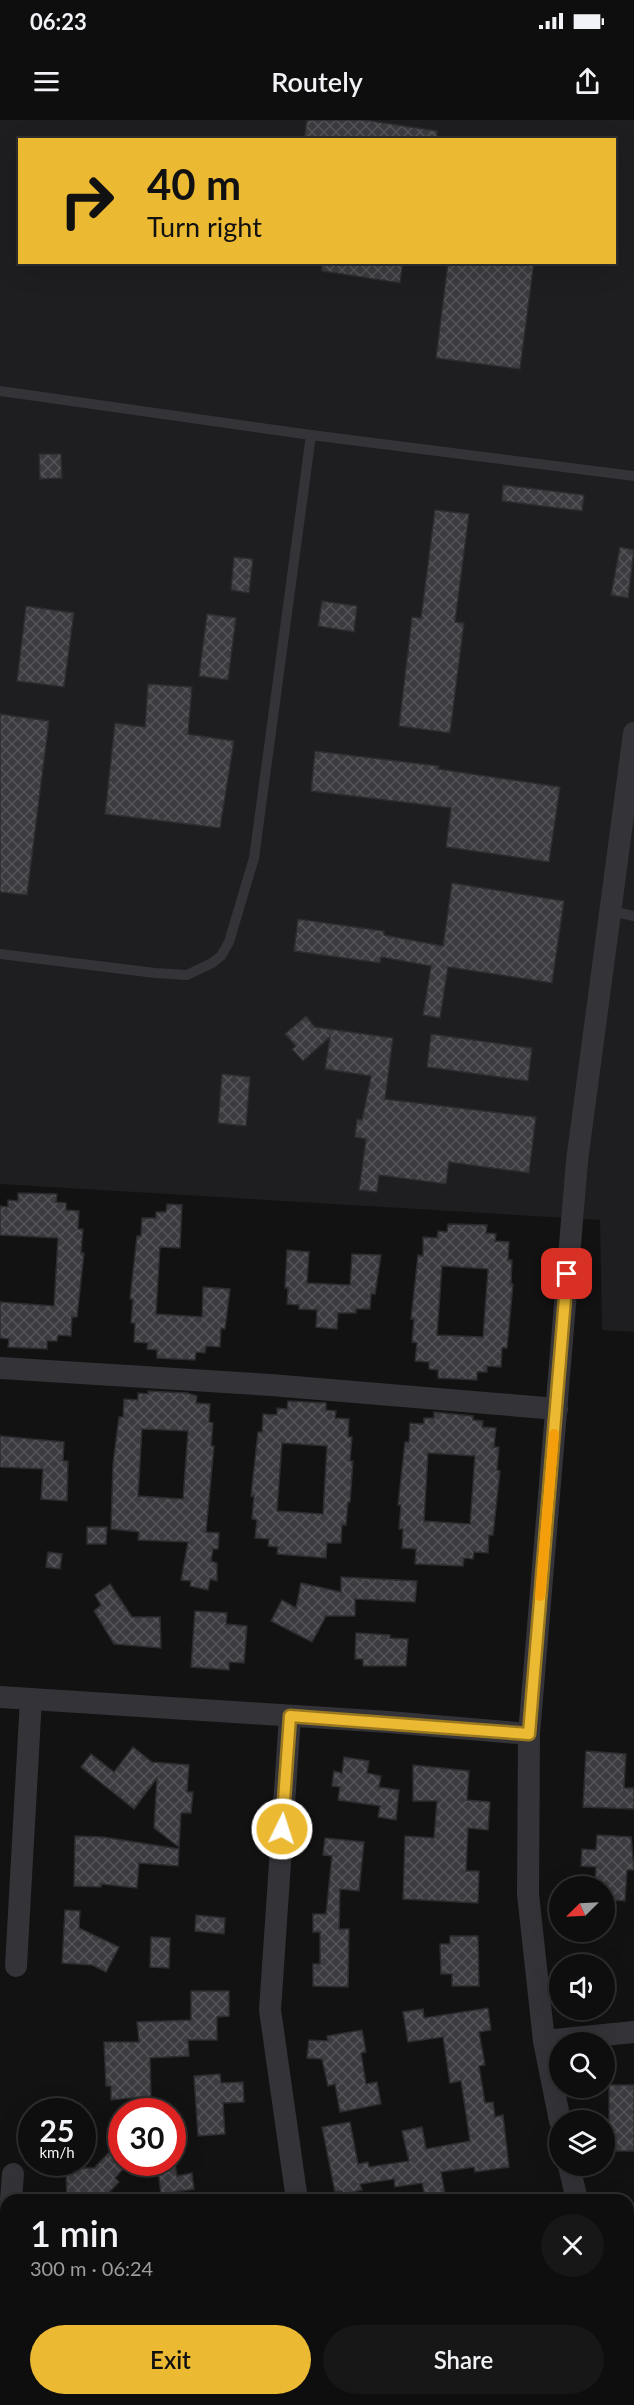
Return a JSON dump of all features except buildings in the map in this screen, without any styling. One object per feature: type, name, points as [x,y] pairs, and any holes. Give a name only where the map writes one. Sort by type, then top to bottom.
[{"type":"street","points":[[558,2110],[544,2041],[528,1894],[529,1734],[577,1161],[634,733]]},
{"type":"street","points":[[0,1368],[272,1384],[556,1409]]},
{"type":"street","points":[[0,1696],[529,1734]]},
{"type":"street","points":[[16,1966],[31,1699]]},
{"type":"street","points":[[290,1716],[270,2010],[296,2194]]},
{"type":"street","points":[[544,2041],[634,2032]]},
{"type":"street","points":[[11,2194],[13,2174]]},
{"type":"street","points":[[571,2176],[576,2194]]},
{"type":"lane","points":[[0,392],[634,476]]},
{"type":"lane","points":[[0,954],[187,975],[221,956],[229,942],[254,858],[311,435]]},
{"type":"lane","points":[[611,911],[634,916]]},
{"type":"shaded area","points":[[0,120],[634,120],[634,1332],[602,1330],[600,1220],[0,1184]]},
{"type":"slow traffic","points":[[540,1596],[554,1434]]},
{"type":"route","points":[[282,1829],[290,1716],[529,1734],[567,1274]]}]
